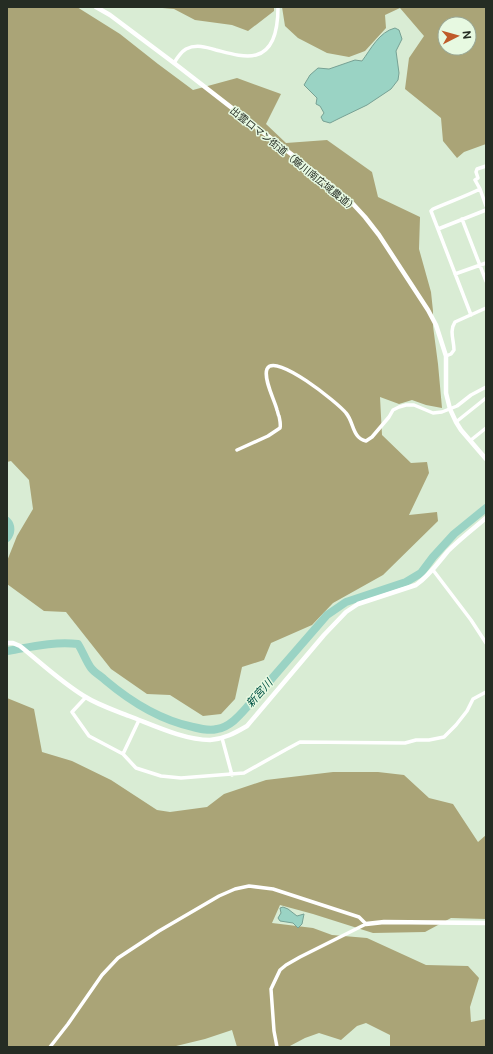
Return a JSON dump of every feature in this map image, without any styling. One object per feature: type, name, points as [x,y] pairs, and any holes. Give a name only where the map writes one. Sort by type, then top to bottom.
[{"type":"street","name":"出雲ロマン街道（簸川南広域農道）","points":[[96,7],[110,15],[174,63],[340,192],[366,217],[436,324],[446,356],[446,393],[450,409],[461,430],[486,458]]},
{"type":"street","points":[[174,63],[186,49],[199,46],[246,55],[257,55],[264,52],[272,42],[278,19],[278,7]]},
{"type":"street","points":[[486,166],[477,169],[476,172],[478,178],[475,180],[486,206]]},
{"type":"street","points":[[471,315],[431,211],[480,189]]},
{"type":"street","points":[[438,229],[486,210]]},
{"type":"street","points":[[462,219],[486,281]]},
{"type":"street","points":[[455,274],[486,263]]},
{"type":"street","points":[[446,356],[451,354],[454,350],[451,331],[455,322],[486,308]]},
{"type":"street","points":[[237,450],[268,436],[281,426],[278,410],[268,384],[266,374],[268,368],[273,365],[295,373],[307,380],[337,404],[347,414],[359,438],[366,441],[372,438],[393,410],[399,407],[414,405],[433,413],[442,412],[457,406],[471,395],[486,387]]},
{"type":"street","points":[[456,422],[486,398]]},
{"type":"street","points":[[470,440],[486,428]]},
{"type":"street","points":[[7,642],[20,646],[64,682],[101,705],[183,736],[211,740],[222,738],[234,734],[247,726],[324,635],[346,612],[358,604],[416,586],[466,534],[486,518]]},
{"type":"street","points":[[433,570],[471,620],[486,643]]},
{"type":"street","points":[[86,697],[72,712],[89,736],[123,754],[136,768],[161,776],[181,778],[244,773],[300,742],[405,743],[416,740],[429,740],[444,737],[467,711],[473,698],[486,692]]},
{"type":"street","points":[[123,754],[139,720]]},
{"type":"street","points":[[222,738],[232,775]]},
{"type":"street","points":[[50,1047],[102,975],[118,958],[159,931],[219,896],[235,889],[249,886],[273,889],[359,918],[366,924]]},
{"type":"street","points":[[277,1047],[274,1031],[271,989],[280,970],[286,965],[366,924],[384,922],[486,923]]},
{"type":"shaded area","points":[[7,7],[77,7],[120,34],[193,90],[237,78],[281,94],[266,124],[286,143],[327,140],[372,172],[378,197],[420,217],[419,249],[431,292],[433,326],[442,408],[426,405],[412,400],[399,404],[380,397],[382,435],[411,463],[427,462],[429,473],[409,515],[437,512],[438,521],[383,575],[333,603],[312,625],[271,643],[264,660],[242,667],[235,699],[221,714],[203,716],[170,695],[147,694],[111,669],[66,612],[44,611],[7,584],[7,561],[17,536],[33,509],[29,480],[11,461],[7,462]]},
{"type":"shaded area","points":[[151,7],[274,7],[274,11],[248,31],[232,25],[195,20],[174,9]]},
{"type":"shaded area","points":[[282,7],[486,7],[486,144],[464,152],[457,158],[443,141],[441,118],[405,89],[409,58],[424,36],[400,8],[385,15],[386,28],[365,51],[349,57],[327,53],[298,38],[285,26]]},
{"type":"shaded area","points":[[7,698],[34,709],[42,752],[72,761],[111,780],[157,810],[170,812],[207,807],[224,794],[266,780],[333,772],[378,772],[404,775],[429,798],[453,804],[478,842],[486,835],[486,919],[451,918],[425,932],[373,933],[280,905],[272,923],[313,928],[332,935],[367,938],[426,965],[468,966],[479,978],[470,1007],[471,1022],[486,1019],[486,1047],[390,1047],[390,1035],[366,1023],[357,1026],[341,1040],[319,1033],[305,1038],[288,1047],[237,1047],[232,1030],[205,1039],[172,1047],[7,1047]]},
{"type":"water","points":[[395,28],[399,30],[402,39],[396,51],[399,73],[398,80],[391,89],[367,105],[330,123],[323,121],[321,117],[324,113],[320,106],[316,104],[317,98],[304,85],[310,75],[318,68],[329,69],[355,60],[362,61],[372,46],[384,33]]},
{"type":"water","points":[[283,907],[297,916],[304,914],[302,924],[298,928],[293,923],[280,921],[278,918],[281,913],[280,908]]},
{"type":"waterway","name":"新宮川","points":[[7,651],[51,644],[78,644],[93,670],[125,696],[146,709],[181,724],[208,730],[222,728],[242,713],[327,615],[346,602],[406,582],[421,573],[454,534],[486,508]]},
{"type":"waterway","name":"新宮川","points":[[7,521],[10,525],[7,538]]}]
